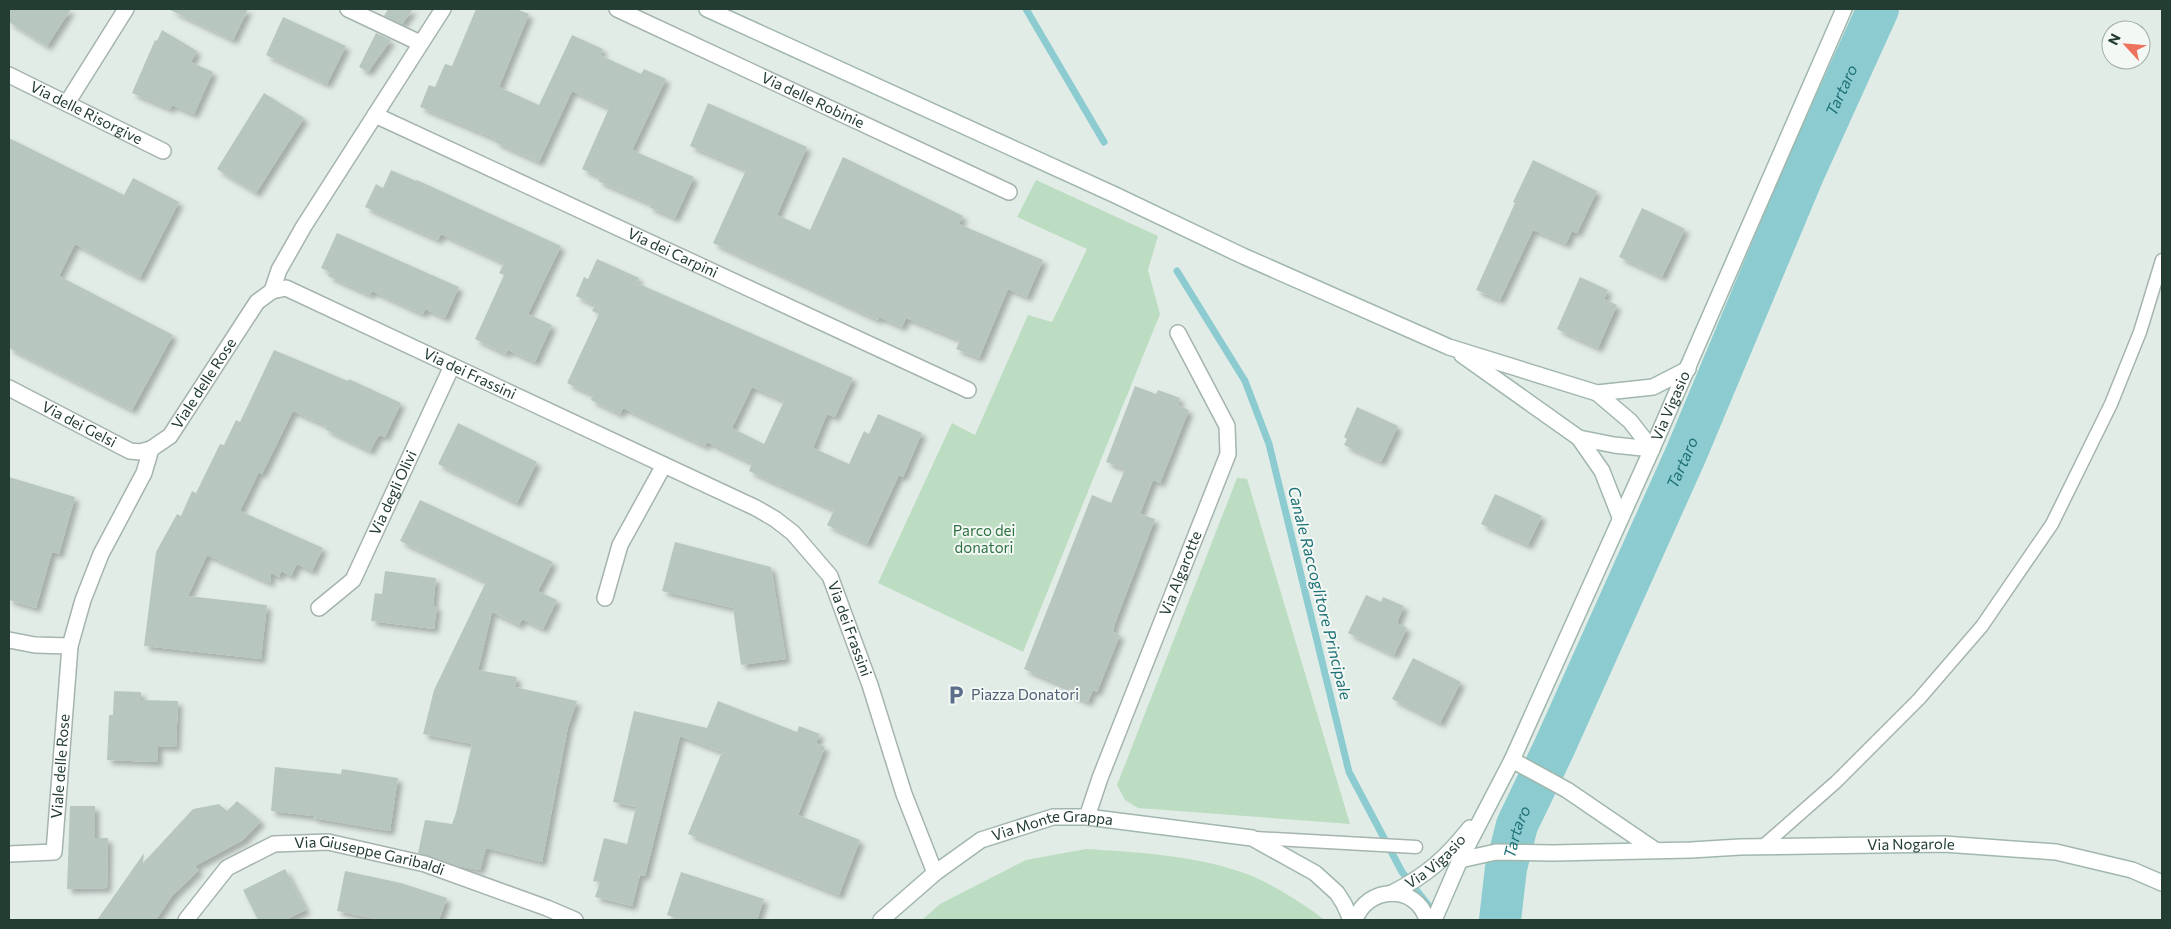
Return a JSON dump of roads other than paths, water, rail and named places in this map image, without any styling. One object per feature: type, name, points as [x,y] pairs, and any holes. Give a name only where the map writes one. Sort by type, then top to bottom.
[{"type":"street","points":[[67,103],[126,9]]},
{"type":"street","points":[[348,9],[420,43]]},
{"type":"street","name":"Viale delle Rose","points":[[9,854],[54,852],[70,646],[83,600],[101,554],[142,478],[149,462],[151,449],[170,436],[257,302],[272,290],[279,270],[304,226],[443,9]]},
{"type":"street","name":"Via delle Robinie","points":[[617,9],[1009,192]]},
{"type":"street","points":[[707,9],[1113,194],[1243,256],[1449,347],[1597,393],[1630,421],[1652,449]]},
{"type":"street","name":"Via Vigasio","points":[[1365,903],[1416,880],[1465,841],[1518,763],[1620,517],[1688,369],[1844,9]]},
{"type":"street","name":"Via delle Risorgive","points":[[9,75],[163,151]]},
{"type":"street","name":"Via dei Carpini","points":[[375,115],[968,390]]},
{"type":"street","name":"Via dei Frassini","points":[[272,290],[286,288],[664,465],[775,519],[793,533],[830,576],[870,685],[904,794],[935,873]]},
{"type":"street","name":"Via Algarotte","points":[[1087,817],[1100,778],[1228,454],[1227,426],[1178,333]]},
{"type":"street","points":[[1449,347],[1579,438],[1602,471],[1620,517]]},
{"type":"street","name":"Via degli Olivi","points":[[319,608],[353,580],[452,366]]},
{"type":"street","points":[[1597,393],[1654,387],[1688,369]]},
{"type":"street","name":"Via dei Gelsi","points":[[9,388],[130,451],[140,452],[151,449]]},
{"type":"street","points":[[1579,438],[1614,445],[1652,449]]},
{"type":"street","points":[[605,598],[620,545],[664,465]]},
{"type":"street","points":[[9,640],[35,646],[70,646]]},
{"type":"street","points":[[1518,763],[1567,790],[1617,826],[1655,850]]},
{"type":"street","name":"Via Monte Grappa","points":[[881,920],[935,873],[981,840],[1053,817],[1087,817],[1252,838],[1315,873],[1337,893],[1344,904],[1350,920]]},
{"type":"street","points":[[1606,851],[1615,839],[1617,826]]},
{"type":"street","name":"Via Vigasio","points":[[1434,920],[1460,860],[1465,841]]},
{"type":"street","name":"Via Giuseppe Garibaldi","points":[[186,920],[227,868],[274,844],[328,842],[425,864],[547,908],[574,920]]},
{"type":"street","name":"Via Nogarole","points":[[1460,860],[1496,852],[1944,844],[2056,852],[2132,870],[2162,882]]},
{"type":"street","name":"Via Monte Grappa","points":[[1337,893],[1365,903]]},
{"type":"street","points":[[1385,894],[1405,896],[1416,902],[1423,910],[1427,920]]},
{"type":"street","points":[[1355,920],[1365,903]]},
{"type":"lane","points":[[1762,847],[1836,782],[1919,699],[1982,626],[2052,524],[2111,404],[2140,332],[2162,260]]},
{"type":"lane","name":"Via Monte Grappa","points":[[1252,838],[1416,847]]},
{"type":"waterway","name":"Canale Raccoglitore Principale","points":[[1026,9],[1104,142]]},
{"type":"waterway","name":"Tartaro","points":[[1500,920],[1506,868],[1517,825],[1554,748],[1686,454],[1805,170],[1878,9]]},
{"type":"waterway","name":"Canale Raccoglitore Principale","points":[[1177,271],[1245,381],[1269,444],[1349,772],[1402,872],[1436,915]]},
{"type":"place","name":"Piazza Donatori","points":[[956,695]]},
{"type":"park label","name":"Parco dei donatori","points":[[984,540]]}]
